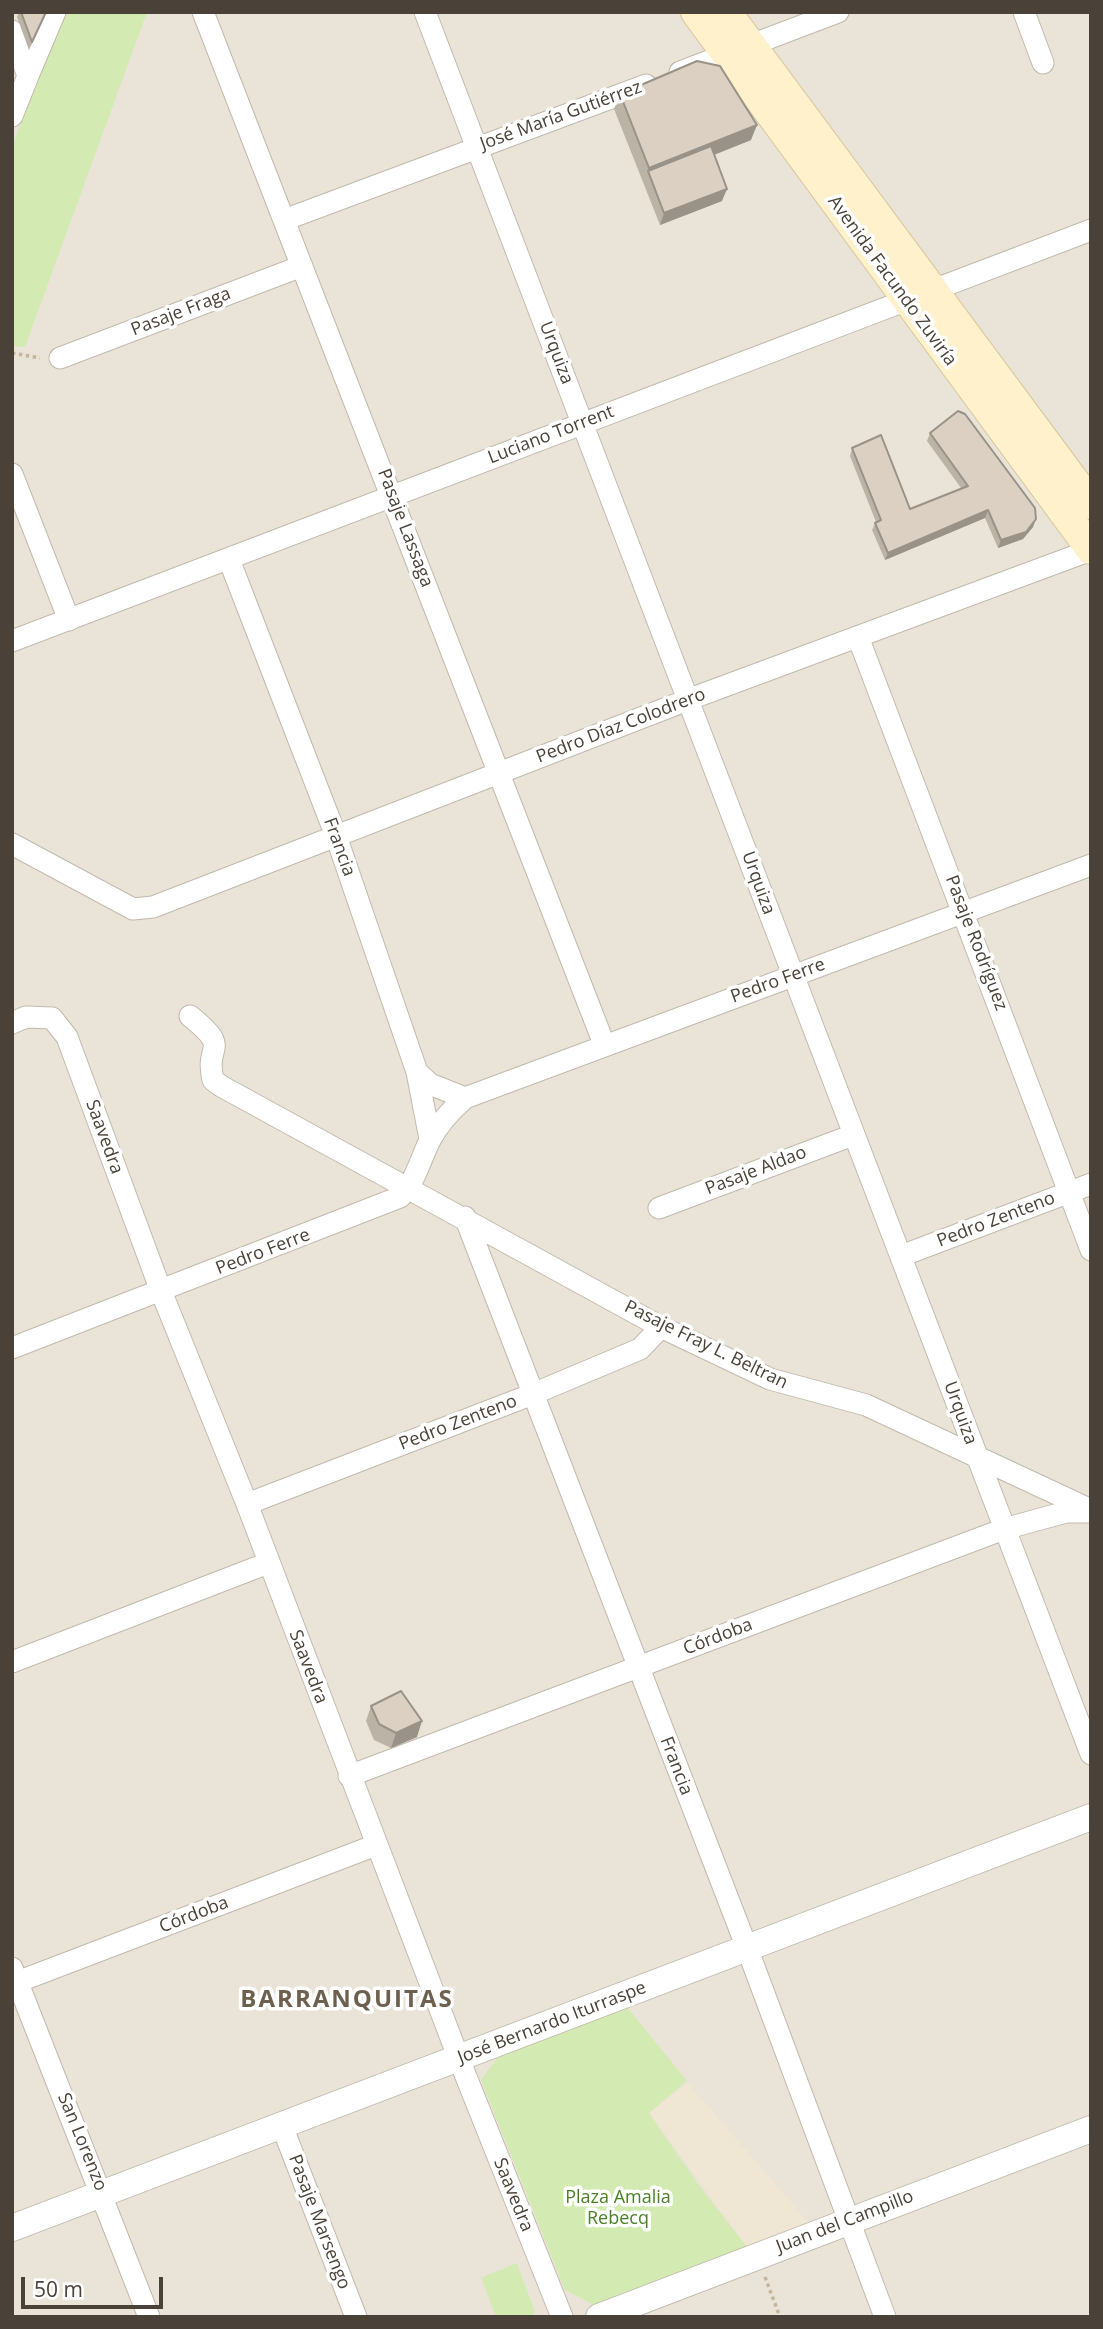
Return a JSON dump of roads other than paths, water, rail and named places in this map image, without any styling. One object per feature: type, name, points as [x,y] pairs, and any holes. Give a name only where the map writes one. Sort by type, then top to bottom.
[{"type":"main road","name":"Avenida Facundo Zuviría","points":[[696,12],[739,50],[919,295],[1091,549]]},
{"type":"main road","name":"Avenida Facundo Zuviría","points":[[726,12],[739,50]]},
{"type":"main road","name":"Avenida Facundo Zuviría","points":[[919,295],[1091,504]]},
{"type":"street","points":[[12,117],[55,12]]},
{"type":"street","name":"Pasaje Lassaga","points":[[203,12],[604,1044]]},
{"type":"street","name":"Urquiza","points":[[425,12],[690,699],[792,976],[1091,1754]]},
{"type":"street","name":"José María Gutiérrez","points":[[284,220],[838,12]]},
{"type":"street","points":[[1024,12],[1043,63]]},
{"type":"street","points":[[12,31],[28,76]]},
{"type":"street","name":"Luciano Torrent","points":[[12,641],[230,562],[583,422],[1091,230]]},
{"type":"street","name":"Pasaje Fraga","points":[[60,358],[302,266]]},
{"type":"street","points":[[12,474],[69,620]]},
{"type":"street","name":"Pedro Díaz Colodrero","points":[[12,844],[133,909],[153,907],[690,699],[1091,549]]},
{"type":"street","name":"Francia","points":[[230,562],[336,836],[417,1072],[430,1139]]},
{"type":"street","name":"Pasaje Rodríguez","points":[[858,638],[965,911],[1091,1250]]},
{"type":"street","name":"Pedro Ferre","points":[[12,1349],[390,1203],[408,1189],[430,1139],[446,1114],[465,1098],[604,1044],[1091,865]]},
{"type":"street","name":"Pasaje Fray L. Beltran","points":[[190,1016],[211,1033],[215,1044],[211,1070],[213,1080],[408,1189],[464,1217],[661,1327],[770,1379],[866,1405],[975,1454],[1091,1511]]},
{"type":"street","name":"Saavedra","points":[[12,1023],[26,1017],[52,1018],[67,1037],[161,1291],[247,1504],[458,2059],[562,2317]]},
{"type":"street","points":[[417,1072],[449,1094],[465,1098]]},
{"type":"street","name":"Pasaje Aldao","points":[[659,1208],[853,1135]]},
{"type":"street","name":"Pedro Zenteno","points":[[901,1256],[1091,1184]]},
{"type":"street","name":"Francia","points":[[464,1217],[747,1948],[884,2317]]},
{"type":"street","name":"Pedro Zenteno","points":[[247,1504],[533,1394],[640,1349],[661,1327]]},
{"type":"street","name":"Córdoba","points":[[349,1776],[1003,1528],[1066,1512],[1091,1511]]},
{"type":"street","points":[[12,1662],[268,1563]]},
{"type":"street","name":"José Bernardo Iturraspe","points":[[12,2228],[1091,1817]]},
{"type":"street","name":"Córdoba","points":[[14,1978],[376,1845]]},
{"type":"street","name":"San Lorenzo","points":[[14,1978],[102,2193],[149,2317]]},
{"type":"street","name":"Pasaje Marsengo","points":[[282,2126],[356,2317]]},
{"type":"street","name":"Juan del Campillo","points":[[599,2317],[1091,2129]]},
{"type":"district","name":"BARRANQUITAS","points":[[347,2000]]},
{"type":"park label","name":"Plaza Amalia Rebecq","points":[[618,2208]]}]
